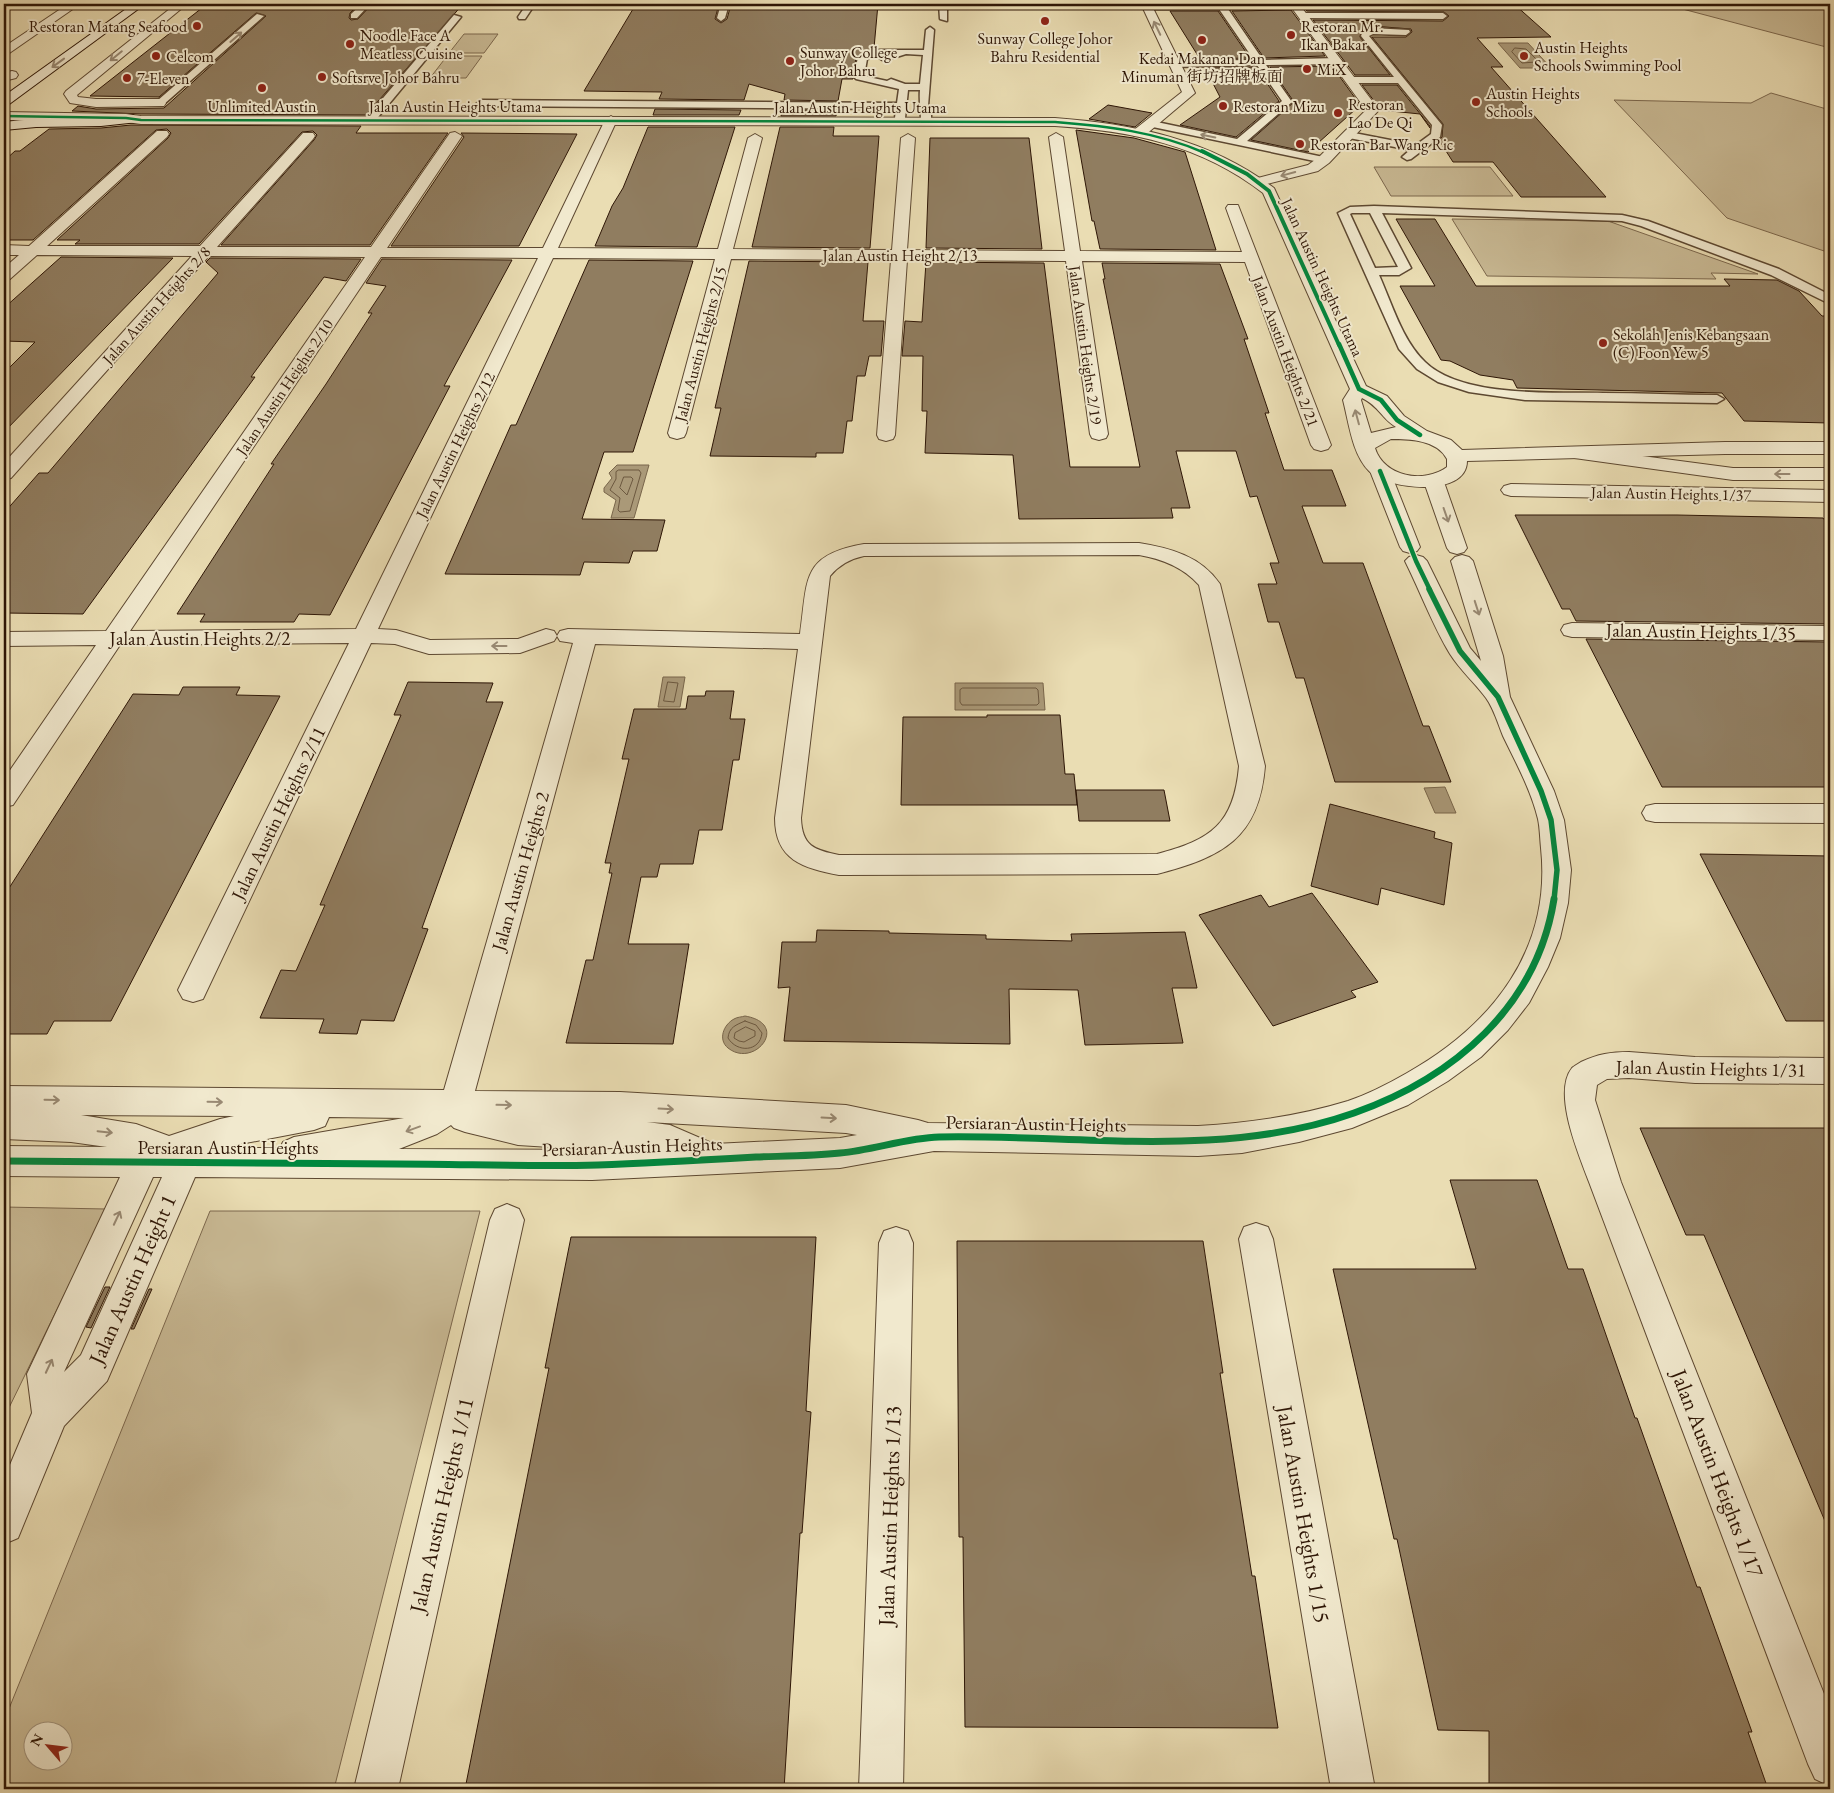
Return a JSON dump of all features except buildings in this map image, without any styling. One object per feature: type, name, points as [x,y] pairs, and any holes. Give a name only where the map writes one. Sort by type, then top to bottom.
[{"type":"street","points":[[4,52],[75,4]]},
{"type":"street","points":[[39,116],[15,108],[7,99],[140,4]]},
{"type":"street","points":[[160,103],[89,103],[74,100],[70,94],[182,4]]},
{"type":"street","points":[[1139,133],[1189,92],[1147,5]]},
{"type":"street","points":[[1260,182],[1313,168],[1324,160],[1373,110],[1298,9]]},
{"type":"street","points":[[4,126],[28,123],[137,120],[160,103]]},
{"type":"street","points":[[4,116],[137,120]]},
{"type":"street","name":"Jalan Austin Heights Utama","points":[[137,120],[926,121],[1077,123],[1139,133],[1216,158],[1260,182],[1269,191],[1359,388]]},
{"type":"street","name":"Jalan Austin Heights 2/12","points":[[363,636],[611,120]]},
{"type":"street","points":[[4,276],[162,134]]},
{"type":"street","name":"Jalan Austin Heights 2/8","points":[[4,474],[308,136]]},
{"type":"street","name":"Jalan Austin Heights 2/10","points":[[4,798],[455,136]]},
{"type":"street","name":"Jalan Austin Heights 2/19","points":[[1056,137],[1099,434]]},
{"type":"street","name":"Jalan Austin Heights 2/15","points":[[677,433],[756,138]]},
{"type":"street","points":[[886,435],[908,138]]},
{"type":"street","name":"Jalan Austin Heights 2/21","points":[[1233,208],[1321,445]]},
{"type":"street","name":"Jalan Austin Height 2/13","points":[[4,250],[1251,257]]},
{"type":"street","points":[[1359,388],[1380,400],[1397,420],[1420,434],[1443,443],[1457,456],[1458,469],[1452,475],[1434,482],[1406,481],[1380,471],[1370,464],[1365,455],[1365,447],[1352,400],[1359,388]]},
{"type":"street","points":[[1365,447],[1370,441],[1379,436],[1391,433],[1420,434]]},
{"type":"street","points":[[1457,456],[1725,448],[1830,448]]},
{"type":"street","points":[[1574,453],[1732,474],[1830,474]]},
{"type":"street","name":"Persiaran Austin Heights","points":[[4,1161],[165,1158],[252,1162],[592,1165],[840,1152],[934,1137],[1198,1141],[1242,1138],[1299,1128],[1352,1114],[1398,1095],[1437,1072],[1470,1048],[1498,1021],[1523,987],[1546,938],[1554,903],[1557,870],[1551,820],[1541,791],[1498,697],[1460,651],[1413,554],[1380,471]]},
{"type":"street","name":"Persiaran Austin Heights","points":[[1434,482],[1460,554],[1492,656],[1498,697]]},
{"type":"street","name":"Jalan Austin Heights 1/37","points":[[1512,490],[1830,496]]},
{"type":"street","points":[[1139,549],[1174,557],[1201,574],[1209,584],[1252,766],[1252,784],[1249,799],[1231,828],[1215,841],[1177,860],[1157,864],[839,865],[816,861],[800,852],[791,841],[787,830],[809,642],[819,575],[836,558],[849,553],[864,550],[1139,549]]},
{"type":"street","name":"Jalan Austin Heights 1/35","points":[[1572,630],[1830,632]]},
{"type":"street","name":"Jalan Austin Heights 2/2","points":[[4,639],[363,636],[396,638],[429,647],[520,646],[546,636],[586,636]]},
{"type":"street","name":"Jalan Austin Heights 2/11","points":[[193,990],[363,636]]},
{"type":"street","points":[[586,636],[809,642]]},
{"type":"street","name":"Jalan Austin Heights 2","points":[[455,1105],[586,636]]},
{"type":"street","points":[[1655,813],[1830,814]]},
{"type":"street","name":"Jalan Austin Heights 1/31","points":[[1605,1182],[1579,1100],[1583,1077],[1603,1066],[1629,1065],[1695,1070],[1830,1071]]},
{"type":"street","name":"Persiaran Austin Heights","points":[[4,1100],[620,1106],[846,1119],[934,1137]]},
{"type":"street","points":[[4,1125],[57,1126],[122,1134],[165,1158],[220,1133],[308,1118],[370,1103]]},
{"type":"street","points":[[252,1162],[314,1147],[397,1135],[426,1124],[455,1105],[465,1118],[488,1125],[518,1131],[566,1134],[630,1133],[670,1140],[712,1159]]},
{"type":"street","name":"Jalan Austin Height 1","points":[[4,1524],[51,1413],[94,1368],[165,1158]]},
{"type":"street","name":"Jalan Austin Heights 1/17","points":[[1605,1182],[1830,1764]]},
{"type":"street","name":"Jalan Austin Heights 1/11","points":[[376,1789],[507,1220]]},
{"type":"street","name":"Jalan Austin Heights 1/15","points":[[1256,1239],[1353,1789]]},
{"type":"street","name":"Jalan Austin Heights 1/13","points":[[881,1789],[896,1243]]},
{"type":"lane","points":[[354,16],[366,4]]},
{"type":"lane","points":[[522,17],[531,4]]},
{"type":"lane","points":[[721,18],[725,4]]},
{"type":"lane","points":[[943,4],[944,18]]},
{"type":"lane","points":[[1321,4],[1329,12],[1345,15],[1411,14],[1416,12],[1413,8]]},
{"type":"lane","points":[[1677,4],[1830,5]]},
{"type":"lane","points":[[1147,5],[1298,9],[1329,12],[1443,16]]},
{"type":"lane","points":[[1222,7],[1287,102],[1239,142]]},
{"type":"lane","points":[[160,103],[260,16]]},
{"type":"lane","points":[[370,120],[457,17]]},
{"type":"lane","points":[[926,121],[926,111],[923,106],[930,30]]},
{"type":"lane","points":[[1406,32],[1372,31],[1366,33],[1365,36],[1437,125],[1436,134],[1407,157]]},
{"type":"lane","points":[[925,87],[904,86],[859,77],[863,57],[873,53],[908,51],[928,53]]},
{"type":"lane","points":[[896,53],[882,60],[880,71],[891,82],[904,86]]},
{"type":"lane","points":[[1175,64],[1337,61]]},
{"type":"lane","points":[[1354,85],[1401,80]]},
{"type":"lane","points":[[1354,85],[1409,90]]},
{"type":"lane","points":[[900,121],[904,86]]},
{"type":"lane","points":[[482,102],[902,106]]},
{"type":"lane","points":[[1152,124],[1324,160]]},
{"type":"lane","points":[[1349,135],[1416,148]]},
{"type":"lane","points":[[1370,272],[1399,271],[1405,268],[1374,209]]},
{"type":"lane","points":[[1717,399],[1513,396],[1482,391],[1457,384],[1432,372],[1410,355],[1344,213],[1350,210],[1374,209],[1607,216],[1630,219],[1775,272],[1830,300]]},
{"type":"shaded area","points":[[1675,7],[1830,7],[1830,48]]},
{"type":"shaded area","points":[[464,34],[498,34],[484,53],[449,53]]},
{"type":"shaded area","points":[[447,56],[482,56],[466,78],[430,78]]},
{"type":"shaded area","points":[[1771,93],[1830,110],[1830,253],[1727,218],[1614,100],[1751,103]]},
{"type":"shaded area","points":[[1374,167],[1490,167],[1513,196],[1391,196]]},
{"type":"shaded area","points":[[1452,219],[1608,221],[1758,274],[1711,273],[1716,279],[1487,276]]},
{"type":"shaded area","points":[[4,1207],[106,1209],[4,1418]]},
{"type":"shaded area","points":[[210,1211],[480,1211],[334,1789],[4,1789],[4,1721]]},
{"type":"water","name":"Austin Heights Schools Swimming Pool","points":[[1498,43],[1528,43],[1551,68],[1520,68]]},
{"type":"water","points":[[617,465],[649,465],[634,518],[611,518],[616,500],[604,492],[604,488],[612,478],[609,473]]},
{"type":"water","points":[[663,677],[685,677],[680,707],[658,707]]},
{"type":"water","points":[[955,683],[1043,683],[1045,710],[955,710]]},
{"type":"water","points":[[1445,787],[1456,813],[1435,813],[1424,788]]},
{"type":"water","points":[[745,1016],[759,1021],[765,1027],[767,1035],[764,1043],[757,1049],[748,1053],[738,1053],[725,1045],[723,1033],[727,1025],[735,1018]]},
{"type":"cycle path","points":[[4,116],[126,118],[141,120],[1055,122],[1110,127],[1139,132],[1196,149],[1223,160],[1247,174],[1269,191],[1359,389],[1381,400],[1397,420],[1420,435]]},
{"type":"cycle path","points":[[4,1161],[592,1165],[840,1153],[934,1137],[1198,1141],[1242,1138],[1299,1128],[1352,1114],[1397,1095],[1437,1072],[1470,1048],[1497,1021],[1519,994],[1534,967],[1546,938],[1554,903],[1557,870],[1551,820],[1541,791],[1498,697],[1460,651],[1416,561],[1380,471]]},
{"type":"place","name":"Sunway College Johor Bahru Residential","points":[[1045,21]]},
{"type":"place","name":"Restoran Matang Seafood","points":[[197,26]]},
{"type":"place","name":"Restoran Mr. Ikan Bakar","points":[[1291,35]]},
{"type":"place","name":"Kedai Makanan Dan Minuman 街坊招牌板面","points":[[1202,40]]},
{"type":"place","name":"Noodle Face A Meatless Cuisine","points":[[350,44]]},
{"type":"place","name":"Celcom","points":[[156,56]]},
{"type":"place","name":"Austin Heights Schools Swimming Pool","points":[[1524,56]]},
{"type":"place","name":"Sunway College Johor Bahru","points":[[790,61]]},
{"type":"place","name":"MiX","points":[[1307,69]]},
{"type":"place","name":"Softsrve Johor Bahru","points":[[322,77]]},
{"type":"place","name":"7-Eleven","points":[[127,78]]},
{"type":"place","name":"Unlimited Austin","points":[[262,88]]},
{"type":"place","name":"Austin Heights Schools","points":[[1476,102]]},
{"type":"place","name":"Restoran Mizu","points":[[1223,106]]},
{"type":"place","name":"Restoran Lao De Qi","points":[[1338,113]]},
{"type":"place","name":"Restoran Bar Wang Ric","points":[[1300,144]]},
{"type":"place","name":"Sekolah Jenis Kebangsaan (C) Foon Yew 5","points":[[1603,343]]}]
